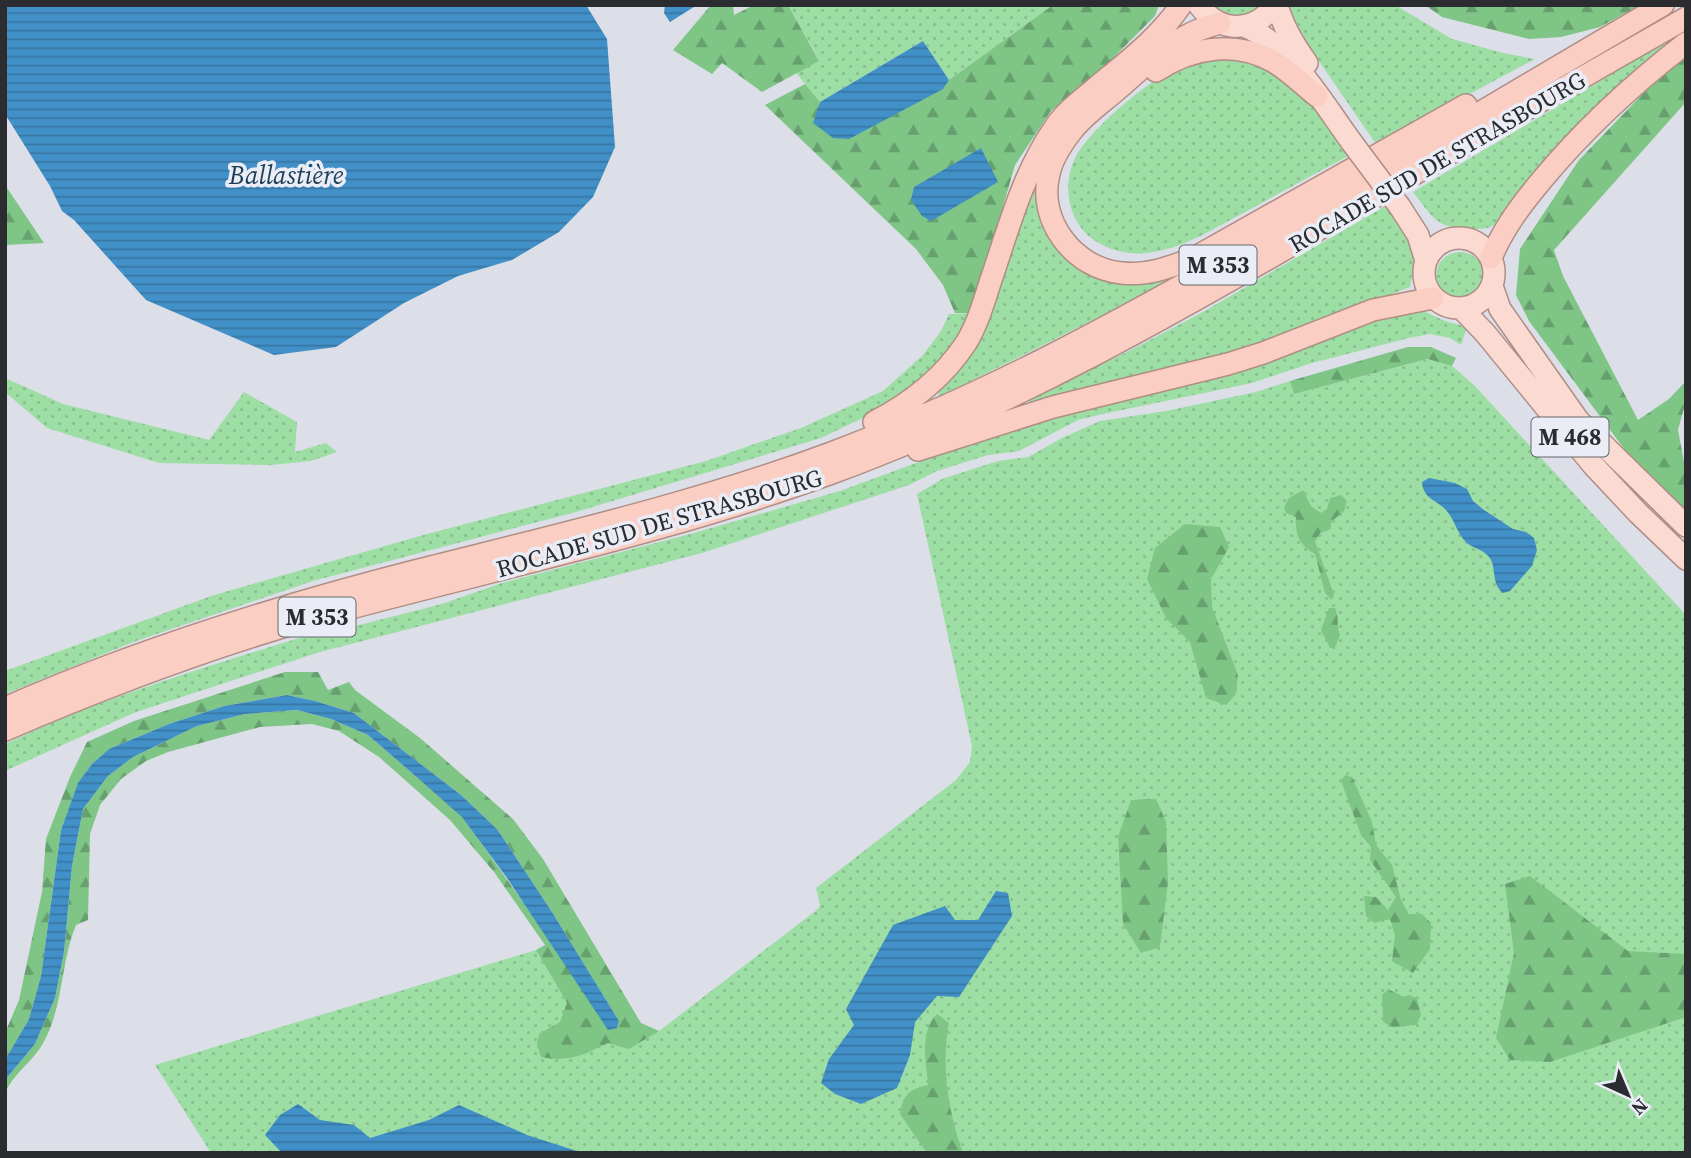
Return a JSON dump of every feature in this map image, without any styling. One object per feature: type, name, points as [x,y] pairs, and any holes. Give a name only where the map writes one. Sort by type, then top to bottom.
[{"type":"highway","points":[[768,475],[896,411],[921,394],[946,369],[966,342],[978,318],[1020,193],[1035,158],[1057,123],[1150,42],[1181,5]]},
{"type":"highway","points":[[1220,23],[1192,32],[1169,48],[1082,119],[1060,148],[1049,173],[1047,207],[1066,243],[1086,261],[1120,273],[1149,273],[1166,269],[1212,249],[1555,57],[1656,10]]},
{"type":"highway","name":"ROCADE SUD DE STRASBOURG","points":[[5,708],[141,654],[241,620],[419,570],[667,506],[768,475],[934,411],[1021,372],[1120,321],[1656,10]]},
{"type":"highway","name":"ROCADE SUD DE STRASBOURG","points":[[5,730],[150,670],[226,645],[314,618],[638,535],[835,472],[990,408],[1105,351],[1686,18]]},
{"type":"highway","points":[[1491,258],[1507,225],[1563,154],[1633,85],[1686,43]]},
{"type":"highway","points":[[1317,96],[1276,63],[1256,53],[1228,47],[1187,54],[1168,63],[1134,87],[1093,122],[1079,138],[1060,175],[1058,192],[1064,221],[1074,236],[1099,255],[1132,262],[1155,260],[1205,242],[1284,200],[1351,171]]},
{"type":"highway","points":[[835,472],[945,442],[1053,407],[1262,354],[1373,310],[1433,299]]},
{"type":"main road","points":[[1199,5],[1207,15],[1220,23],[1244,26],[1266,37],[1297,67],[1317,96],[1358,141]]},
{"type":"main road","points":[[1244,26],[1263,19],[1276,5],[1296,48],[1358,141],[1405,204],[1426,223],[1451,239]]},
{"type":"main road","points":[[1405,204],[1426,261],[1424,281],[1433,299],[1441,305],[1462,309],[1485,297],[1492,286],[1494,272],[1491,258],[1481,245],[1474,241],[1451,239],[1441,243],[1426,261]]},
{"type":"main road","name":"M 468","points":[[1492,286],[1500,309],[1578,420],[1686,526]]},
{"type":"main road","name":"M 468","points":[[1462,309],[1485,333],[1593,465],[1686,559]]},
{"type":"green space","points":[[711,5],[733,5],[734,15],[754,5],[788,5],[819,61],[762,92],[722,63],[712,74],[673,50]]},
{"type":"green space","points":[[788,5],[1053,5],[949,80],[923,41],[820,102],[796,73],[819,60]]},
{"type":"green space","points":[[1053,5],[1159,5],[1155,16],[1107,64],[1051,111],[1015,165],[972,313],[955,313],[943,285],[916,249],[765,105],[805,84],[820,102],[814,123],[942,89],[949,80]]},
{"type":"green space","points":[[1213,5],[1260,5],[1249,12],[1236,15]]},
{"type":"green space","points":[[1290,5],[1395,5],[1452,39],[1535,59],[1376,144],[1312,51],[1290,11]]},
{"type":"green space","points":[[1425,5],[1640,5],[1600,27],[1561,37],[1529,39],[1442,17]]},
{"type":"green space","points":[[1686,30],[1686,37],[1492,226],[1471,229],[1442,224],[1430,214],[1413,192]]},
{"type":"green space","points":[[1686,56],[1686,102],[1554,250],[1563,276],[1638,420],[1669,399],[1686,381],[1686,401],[1678,430],[1686,473],[1686,513],[1628,454],[1529,321],[1516,295],[1520,249],[1579,160],[1660,76]]},
{"type":"green space","points":[[1250,57],[1295,84],[1352,154],[1211,230],[1165,250],[1124,252],[1110,248],[1087,235],[1074,216],[1070,204],[1069,181],[1075,158],[1096,130],[1129,100],[1166,73],[1197,60]]},
{"type":"green space","points":[[1038,175],[1080,267],[1177,275],[1149,292],[939,397],[938,391],[956,375],[992,313]]},
{"type":"green space","points":[[5,185],[44,243],[5,245]]},
{"type":"green space","points":[[1387,205],[1417,249],[1410,287],[1257,347],[1031,404],[1028,400],[1203,312]]},
{"type":"green space","points":[[1460,252],[1477,259],[1484,276],[1477,293],[1460,300],[1443,293],[1436,276],[1443,259]]},
{"type":"green space","points":[[1419,309],[1445,321],[1467,327],[1461,345],[1450,338],[1430,334],[1409,338],[1312,363],[1252,383],[1078,420],[1019,451],[988,455],[937,471],[909,485],[702,553],[320,652],[136,712],[5,771],[5,744],[88,708],[173,678],[344,624],[347,628],[442,604],[502,583],[694,533],[840,491],[984,438],[1366,320]]},
{"type":"green space","points":[[972,313],[947,356],[894,403],[821,438],[576,512],[313,581],[136,641],[5,694],[5,671],[214,595],[427,534],[706,461],[801,428],[883,391],[923,355],[941,331],[949,314]]},
{"type":"green space","points":[[1408,347],[1431,347],[1456,358],[1452,366],[1428,359],[1294,394],[1290,381]]},
{"type":"green space","points":[[1429,359],[1452,366],[1474,385],[1686,615],[1686,1153],[211,1153],[155,1065],[536,950],[567,1003],[659,1031],[818,909],[820,905],[816,888],[956,780],[970,762],[972,746],[917,494],[942,479],[998,461],[1028,457],[1100,421],[1166,411],[1256,392],[1290,381],[1294,394]]},
{"type":"green space","points":[[5,378],[63,404],[209,440],[244,392],[297,422],[295,452],[326,443],[337,452],[311,461],[271,465],[159,463],[47,428],[5,392]]},
{"type":"green space","points":[[1303,490],[1311,506],[1321,513],[1327,509],[1330,498],[1341,495],[1347,501],[1344,511],[1331,522],[1331,529],[1320,533],[1315,541],[1334,595],[1332,600],[1325,593],[1315,554],[1299,539],[1296,517],[1286,513],[1284,507],[1289,498]]},
{"type":"green space","points":[[1185,524],[1220,527],[1229,547],[1211,579],[1212,607],[1238,675],[1236,694],[1226,705],[1206,698],[1190,642],[1166,618],[1147,579],[1155,548]]},
{"type":"green space","points":[[1329,608],[1335,608],[1340,635],[1335,647],[1330,648],[1321,630]]},
{"type":"green space","points":[[285,672],[318,672],[328,690],[349,682],[355,690],[420,738],[513,819],[543,859],[641,1023],[659,1031],[629,1049],[608,1043],[568,1058],[541,1057],[537,1045],[539,1034],[560,1022],[567,1003],[536,950],[545,945],[494,872],[450,820],[379,757],[339,731],[312,724],[260,727],[168,752],[146,761],[121,779],[100,805],[90,834],[88,920],[76,925],[49,1031],[38,1051],[5,1093],[5,1080],[35,1044],[55,998],[64,952],[72,866],[83,809],[108,776],[133,757],[197,726],[245,714],[297,710],[331,719],[368,735],[462,816],[554,946],[617,1028],[619,1021],[497,829],[461,795],[354,713],[287,695],[224,706],[169,724],[109,749],[92,764],[78,784],[61,830],[41,976],[29,1019],[5,1060],[5,1033],[19,1000],[42,892],[46,839],[87,742],[134,721]]},
{"type":"green space","points":[[1345,775],[1352,777],[1372,822],[1376,845],[1392,865],[1401,900],[1409,914],[1422,914],[1431,923],[1430,949],[1413,973],[1392,961],[1395,935],[1390,919],[1374,923],[1366,916],[1364,896],[1376,897],[1388,910],[1396,897],[1370,860],[1371,847],[1361,835],[1341,781]]},
{"type":"green space","points":[[1156,799],[1166,822],[1168,882],[1160,947],[1141,953],[1123,924],[1118,837],[1131,800]]},
{"type":"green space","points":[[1530,876],[1628,951],[1686,954],[1686,1017],[1550,1062],[1510,1060],[1496,1038],[1514,953],[1505,884]]},
{"type":"green space","points":[[1388,989],[1404,997],[1409,995],[1417,998],[1421,1015],[1417,1025],[1393,1027],[1383,1022],[1382,995]]},
{"type":"green space","points":[[937,1014],[949,1023],[947,1088],[963,1153],[927,1153],[900,1114],[908,1094],[916,1088],[928,1085],[926,1038],[931,1021]]},
{"type":"water","name":"Ballastière","points":[[5,5],[586,5],[607,39],[615,147],[593,197],[559,232],[512,260],[458,276],[404,303],[336,347],[274,355],[146,300],[74,220],[62,211],[50,186],[5,114]]},
{"type":"water","points":[[665,5],[697,5],[670,22],[664,13]]},
{"type":"water","points":[[923,41],[949,80],[943,89],[849,139],[833,138],[813,123],[820,102]]},
{"type":"water","points":[[981,148],[998,182],[931,221],[922,216],[911,200],[914,187]]},
{"type":"water","points":[[1429,478],[1455,483],[1467,489],[1473,501],[1484,510],[1513,529],[1526,532],[1534,538],[1537,550],[1532,566],[1510,591],[1503,593],[1499,589],[1490,558],[1467,543],[1446,510],[1425,492],[1422,482]]},
{"type":"water","points":[[287,695],[354,713],[461,795],[497,829],[619,1021],[617,1028],[608,1030],[507,878],[462,817],[368,735],[331,719],[297,710],[245,714],[197,726],[133,757],[108,776],[83,809],[72,866],[64,952],[55,998],[35,1044],[5,1080],[5,1060],[29,1019],[41,976],[61,830],[78,783],[92,764],[109,749],[169,724],[224,706]]},
{"type":"water","points":[[996,891],[1008,893],[1012,916],[959,997],[937,996],[915,1022],[910,1055],[897,1088],[861,1104],[835,1094],[821,1083],[829,1059],[854,1025],[846,1009],[893,925],[945,906],[955,920],[978,920]]},
{"type":"water","points":[[298,1104],[320,1120],[354,1125],[370,1138],[429,1120],[459,1105],[527,1135],[583,1153],[282,1153],[265,1135],[280,1115]]}]
